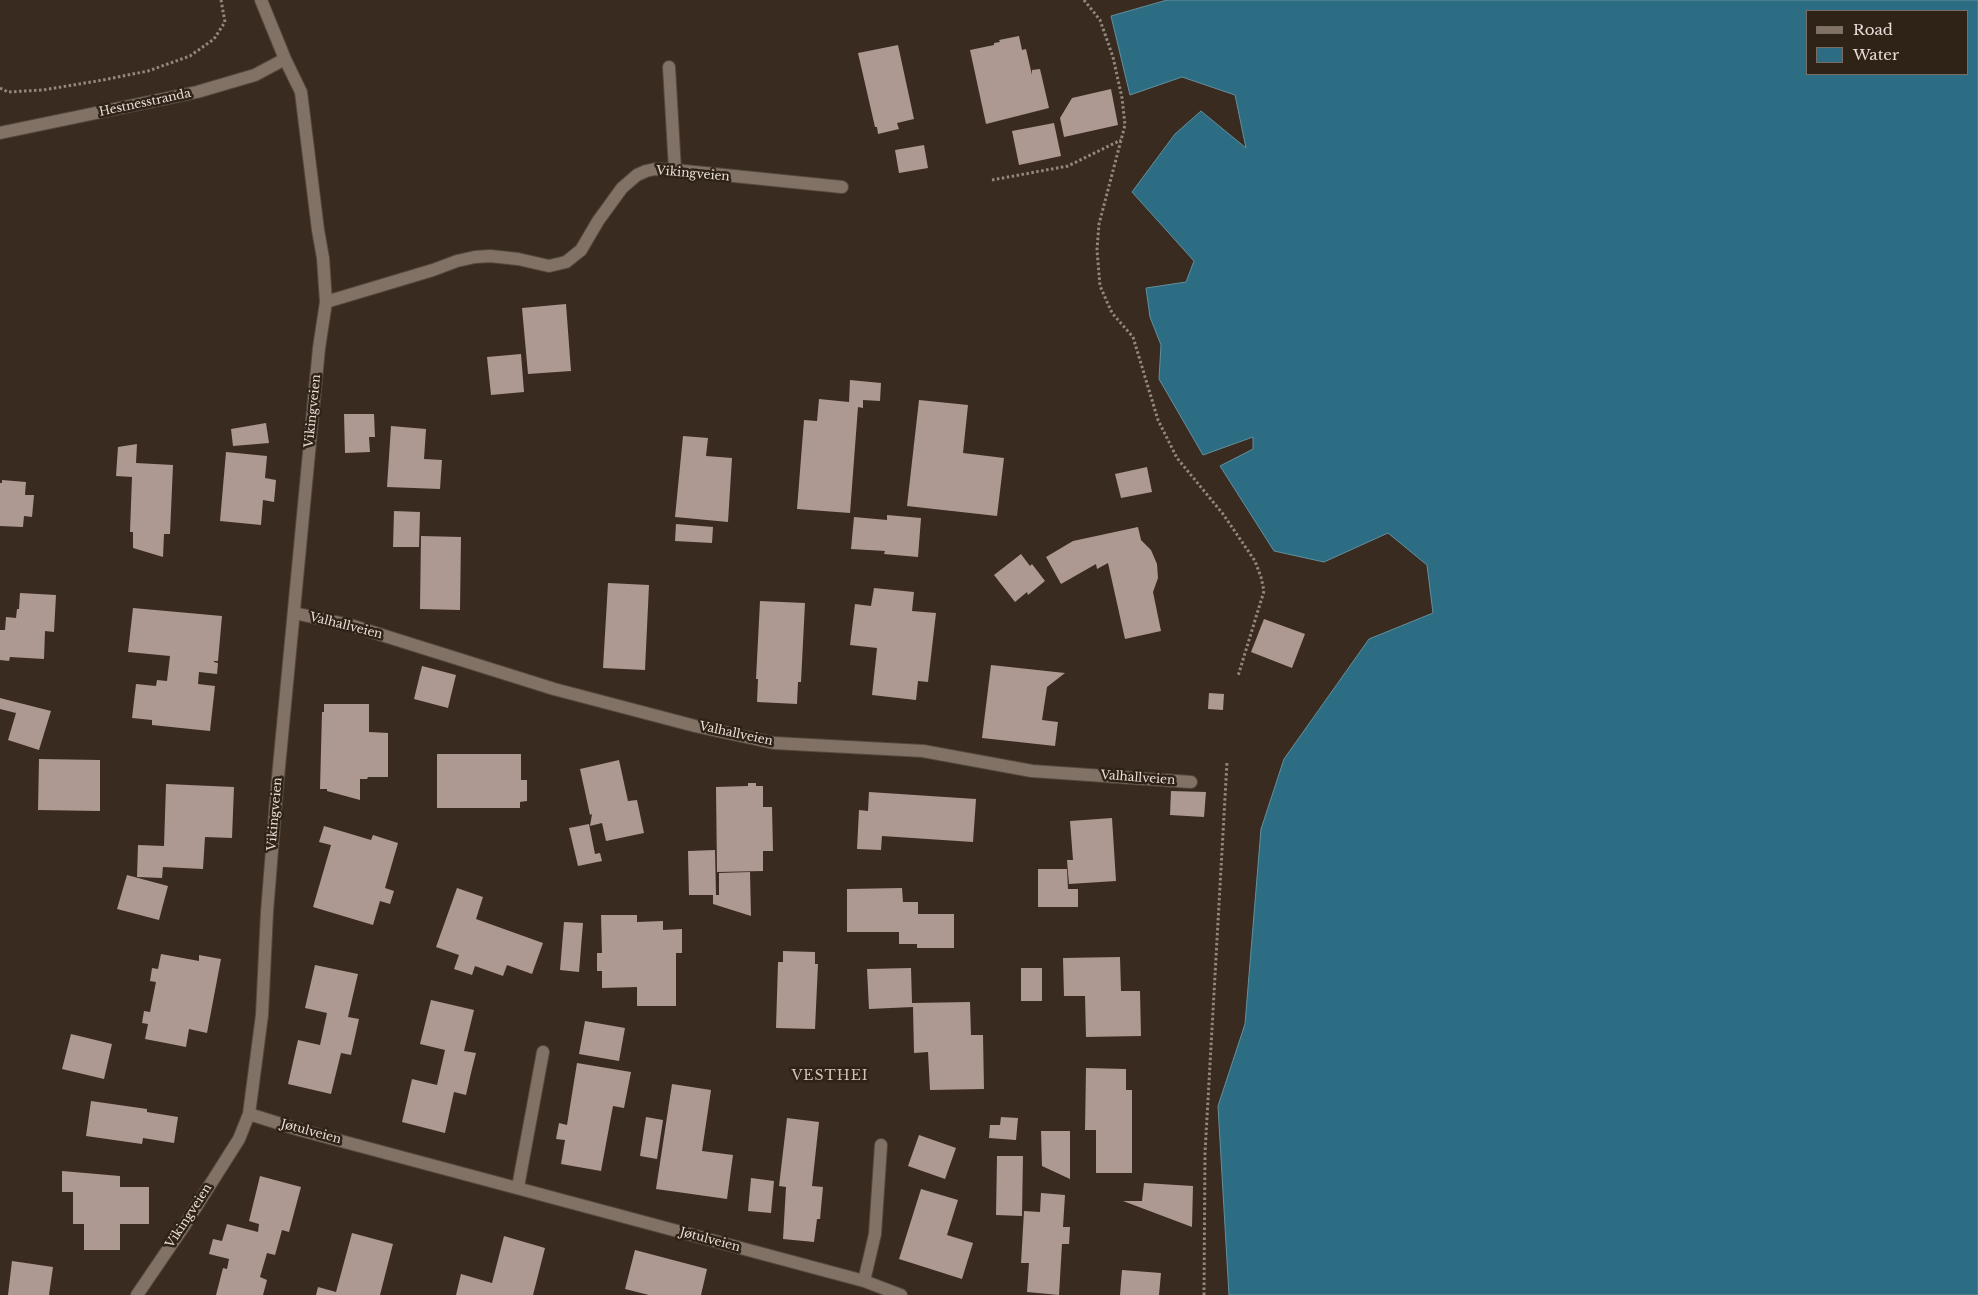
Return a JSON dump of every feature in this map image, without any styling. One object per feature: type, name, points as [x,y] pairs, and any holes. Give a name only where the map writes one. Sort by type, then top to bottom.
[{"type":"street","points":[[261,0],[285,59]]},
{"type":"street","name":"Vikingveien","points":[[137,1295],[184,1226],[238,1139],[249,1114],[262,1014],[266,912],[326,302],[323,258],[301,92],[285,59]]},
{"type":"street","name":"Hestnesstranda","points":[[0,133],[197,92],[255,75],[285,59]]},
{"type":"street","points":[[669,67],[675,170]]},
{"type":"street","name":"Vikingveien","points":[[326,302],[475,257],[490,256],[518,259],[549,266],[566,262],[580,250],[611,202],[627,183],[646,171],[655,169],[675,170],[842,187]]},
{"type":"street","name":"Valhallveien","points":[[294,614],[350,625],[486,670],[554,690],[694,726],[774,743],[923,750],[1032,771],[1191,782]]},
{"type":"street","points":[[518,1187],[543,1052]]},
{"type":"street","name":"Jøtulveien","points":[[249,1114],[300,1130],[864,1281],[901,1295]]},
{"type":"street","points":[[864,1281],[875,1234],[882,1145]]},
{"type":"path","points":[[0,88],[8,92],[63,87],[148,71],[190,56],[214,39],[225,22],[221,0]]},
{"type":"path","points":[[1084,0],[1100,20],[1113,57],[1122,98],[1125,125],[1099,224],[1097,250],[1100,286],[1112,313],[1133,337],[1158,420],[1177,458],[1223,514],[1254,561],[1261,577],[1264,591],[1238,676]]},
{"type":"path","points":[[992,180],[1068,166],[1121,140]]},
{"type":"path","points":[[1204,1295],[1205,1153],[1227,762]]},
{"type":"water","points":[[1167,0],[1978,0],[1978,1295],[1229,1295],[1218,1106],[1245,1024],[1261,829],[1284,759],[1369,639],[1433,613],[1427,565],[1388,533],[1324,562],[1274,551],[1220,466],[1253,449],[1253,437],[1203,455],[1159,379],[1161,345],[1150,317],[1146,288],[1186,282],[1194,261],[1132,192],[1175,134],[1201,111],[1246,148],[1235,95],[1182,77],[1130,95],[1111,16]]},
{"type":"building","points":[[1019,36],[1022,50],[1026,49],[1032,75],[1032,70],[1040,69],[1049,108],[986,124],[970,50],[994,45],[994,43],[1000,42],[999,40]]},
{"type":"building","points":[[898,45],[914,119],[897,123],[899,129],[878,134],[858,53]]},
{"type":"building","points":[[1111,89],[1118,125],[1064,137],[1060,118],[1072,98]]},
{"type":"building","points":[[1054,123],[1061,156],[1019,165],[1012,131]]},
{"type":"building","points":[[924,145],[928,168],[899,173],[895,150]]},
{"type":"building","points":[[566,304],[571,371],[528,374],[522,308]]},
{"type":"building","points":[[521,354],[524,392],[491,395],[487,357]]},
{"type":"building","points":[[850,380],[881,383],[880,401],[863,400],[863,408],[858,407],[850,513],[797,509],[804,420],[817,421],[819,399],[849,402]]},
{"type":"building","points":[[919,400],[968,405],[963,453],[1004,458],[997,516],[907,506]]},
{"type":"building","points":[[344,414],[374,414],[375,437],[369,437],[370,452],[345,453]]},
{"type":"building","points":[[266,423],[269,443],[233,446],[231,429]]},
{"type":"building","points":[[391,426],[426,429],[424,459],[442,460],[440,489],[387,487]]},
{"type":"building","points":[[683,436],[708,438],[706,456],[732,458],[728,522],[675,517]]},
{"type":"building","points":[[137,444],[136,463],[173,465],[170,534],[164,534],[163,557],[133,548],[133,532],[130,532],[132,477],[116,476],[118,447]]},
{"type":"building","points":[[226,452],[267,456],[265,478],[276,480],[274,502],[263,500],[261,525],[220,521]]},
{"type":"building","points":[[1147,467],[1152,492],[1121,498],[1115,474]]},
{"type":"building","points":[[2,480],[26,482],[25,495],[34,495],[32,517],[24,516],[23,527],[0,526],[0,483],[2,483]]},
{"type":"building","points":[[394,511],[420,512],[419,547],[393,547]]},
{"type":"building","points":[[887,515],[921,518],[918,557],[884,554],[885,551],[851,549],[854,517],[887,520]]},
{"type":"building","points":[[676,524],[713,527],[712,543],[675,541]]},
{"type":"building","points":[[1138,527],[1141,540],[1151,550],[1157,564],[1158,578],[1153,592],[1161,631],[1125,639],[1108,563],[1097,569],[1096,564],[1061,584],[1046,557],[1073,541]]},
{"type":"building","points":[[421,536],[461,537],[460,610],[420,609]]},
{"type":"building","points":[[1021,554],[1030,566],[1032,564],[1045,581],[1028,595],[1027,592],[1015,602],[994,575]]},
{"type":"building","points":[[608,583],[649,585],[645,670],[603,668]]},
{"type":"building","points":[[874,588],[914,592],[912,611],[936,613],[928,682],[918,681],[916,700],[872,695],[877,648],[850,645],[855,604],[871,606]]},
{"type":"building","points":[[20,593],[56,595],[54,632],[45,631],[44,659],[10,657],[9,661],[0,660],[0,630],[5,630],[6,617],[16,618],[17,609],[19,609]]},
{"type":"building","points":[[760,601],[805,603],[801,682],[798,682],[797,704],[757,702],[758,679],[756,679]]},
{"type":"building","points":[[133,608],[222,616],[218,661],[214,661],[218,663],[217,674],[199,672],[198,684],[215,686],[210,731],[152,725],[152,720],[132,718],[136,684],[156,686],[157,680],[167,681],[170,656],[128,652]]},
{"type":"building","points":[[1264,619],[1305,634],[1292,668],[1251,652]]},
{"type":"building","points":[[991,665],[1065,673],[1047,687],[1042,720],[1058,722],[1055,746],[982,738]]},
{"type":"building","points":[[422,666],[456,675],[448,708],[414,699]]},
{"type":"building","points":[[1209,693],[1224,694],[1223,710],[1208,709]]},
{"type":"building","points":[[0,698],[51,711],[39,750],[8,740],[16,713],[0,709]]},
{"type":"building","points":[[324,704],[369,704],[369,732],[388,733],[388,777],[360,779],[360,800],[327,791],[327,789],[320,789],[322,712],[324,712]]},
{"type":"building","points":[[437,754],[521,754],[521,780],[527,780],[527,801],[520,802],[520,808],[437,808]]},
{"type":"building","points":[[39,759],[100,760],[100,811],[38,810]]},
{"type":"building","points":[[619,760],[628,801],[637,800],[644,833],[606,841],[602,823],[590,826],[592,814],[590,815],[580,769]]},
{"type":"building","points":[[748,783],[756,783],[756,786],[763,786],[763,807],[772,807],[773,851],[763,851],[763,871],[717,872],[716,787],[748,786]]},
{"type":"building","points":[[166,784],[234,787],[232,838],[205,837],[203,869],[163,867],[162,878],[137,877],[138,845],[164,846]]},
{"type":"building","points":[[1171,791],[1206,792],[1204,817],[1170,815]]},
{"type":"building","points":[[869,792],[976,799],[973,842],[882,836],[881,850],[857,849],[859,810],[868,811]]},
{"type":"building","points":[[1112,818],[1116,881],[1069,884],[1067,860],[1073,860],[1070,821]]},
{"type":"building","points":[[589,824],[595,854],[600,853],[602,861],[578,866],[569,828]]},
{"type":"building","points":[[324,826],[371,840],[373,835],[398,843],[385,888],[394,891],[390,904],[380,901],[373,925],[313,907],[331,845],[319,842]]},
{"type":"building","points":[[715,850],[716,895],[719,895],[719,873],[750,872],[751,916],[713,904],[713,895],[689,895],[688,851]]},
{"type":"building","points":[[1038,869],[1067,869],[1068,889],[1078,889],[1078,907],[1038,907]]},
{"type":"building","points":[[127,875],[168,886],[159,920],[117,909]]},
{"type":"building","points":[[457,888],[483,897],[476,919],[543,943],[532,974],[507,965],[503,976],[475,966],[472,975],[454,969],[459,955],[436,947]]},
{"type":"building","points":[[902,888],[903,902],[918,902],[918,914],[954,914],[954,948],[917,948],[917,944],[899,944],[899,932],[847,932],[847,889]]},
{"type":"building","points":[[601,915],[637,915],[637,922],[663,921],[663,930],[682,929],[682,953],[676,953],[676,1006],[637,1006],[637,987],[602,988],[602,971],[597,971],[597,953],[602,953]]},
{"type":"building","points":[[564,922],[583,923],[579,972],[560,970]]},
{"type":"building","points":[[783,951],[815,952],[815,964],[818,964],[815,1029],[776,1028],[778,962],[783,962]]},
{"type":"building","points":[[161,954],[199,961],[199,955],[221,959],[207,1033],[189,1029],[186,1047],[145,1039],[148,1024],[142,1023],[144,1011],[150,1012],[156,982],[150,981],[152,968],[158,969]]},
{"type":"building","points":[[1120,957],[1121,991],[1140,991],[1141,1036],[1086,1037],[1085,996],[1064,996],[1063,958]]},
{"type":"building","points":[[315,965],[358,974],[348,1017],[359,1019],[351,1055],[341,1053],[331,1094],[288,1084],[298,1040],[320,1045],[327,1013],[305,1008]]},
{"type":"building","points":[[911,968],[912,1003],[970,1002],[971,1035],[983,1035],[984,1089],[930,1090],[928,1052],[914,1053],[913,1007],[869,1009],[867,969]]},
{"type":"building","points":[[1021,968],[1042,968],[1042,1001],[1021,1001]]},
{"type":"building","points":[[431,1000],[474,1010],[464,1051],[476,1053],[466,1095],[454,1092],[445,1133],[402,1122],[412,1079],[437,1085],[445,1050],[420,1044]]},
{"type":"building","points":[[585,1021],[625,1028],[619,1061],[579,1054]]},
{"type":"building","points":[[71,1034],[112,1044],[104,1079],[62,1069]]},
{"type":"building","points":[[577,1063],[631,1072],[624,1108],[613,1106],[601,1171],[561,1164],[565,1140],[556,1139],[559,1123],[567,1125]]},
{"type":"building","points":[[1086,1068],[1126,1069],[1126,1090],[1132,1090],[1132,1173],[1096,1173],[1096,1130],[1085,1130]]},
{"type":"building","points":[[672,1084],[711,1090],[702,1151],[733,1155],[727,1199],[656,1189]]},
{"type":"building","points":[[91,1101],[147,1109],[147,1112],[178,1117],[174,1143],[143,1138],[142,1144],[86,1136]]},
{"type":"building","points":[[646,1117],[663,1120],[657,1159],[640,1156]]},
{"type":"building","points":[[1001,1117],[1018,1118],[1016,1140],[989,1138],[990,1125],[1000,1125]]},
{"type":"building","points":[[787,1118],[819,1122],[812,1186],[823,1187],[820,1219],[817,1219],[814,1242],[783,1239],[786,1187],[779,1186]]},
{"type":"building","points":[[1041,1131],[1070,1131],[1070,1179],[1042,1166]]},
{"type":"building","points":[[919,1135],[956,1148],[945,1179],[908,1166]]},
{"type":"building","points":[[997,1156],[1023,1156],[1022,1216],[996,1215]]},
{"type":"building","points":[[62,1171],[120,1176],[120,1187],[149,1187],[149,1224],[120,1224],[120,1250],[84,1250],[84,1224],[73,1224],[73,1192],[62,1192]]},
{"type":"building","points":[[260,1176],[301,1187],[289,1232],[282,1230],[275,1255],[267,1253],[260,1277],[267,1280],[263,1295],[216,1295],[223,1268],[227,1269],[229,1259],[209,1254],[213,1239],[222,1241],[227,1224],[258,1232],[259,1224],[249,1221]]},
{"type":"building","points":[[751,1178],[774,1181],[771,1213],[748,1211]]},
{"type":"building","points":[[1144,1183],[1193,1186],[1192,1227],[1123,1201],[1142,1201]]},
{"type":"building","points":[[921,1189],[958,1200],[947,1235],[973,1243],[962,1279],[899,1259]]},
{"type":"building","points":[[1041,1193],[1065,1195],[1063,1227],[1070,1227],[1069,1244],[1062,1244],[1059,1295],[1027,1292],[1029,1263],[1021,1263],[1024,1211],[1040,1212]]},
{"type":"building","points":[[352,1233],[393,1244],[380,1295],[316,1295],[318,1287],[336,1292]]},
{"type":"building","points":[[504,1236],[545,1248],[533,1295],[456,1295],[461,1274],[492,1283]]},
{"type":"building","points":[[635,1250],[707,1269],[701,1295],[649,1295],[625,1289]]},
{"type":"building","points":[[12,1261],[53,1267],[49,1295],[8,1295]]},
{"type":"building","points":[[1122,1270],[1161,1273],[1159,1295],[1120,1295]]},
{"type":"district","name":"VESTHEI","points":[[830,1076]]}]
